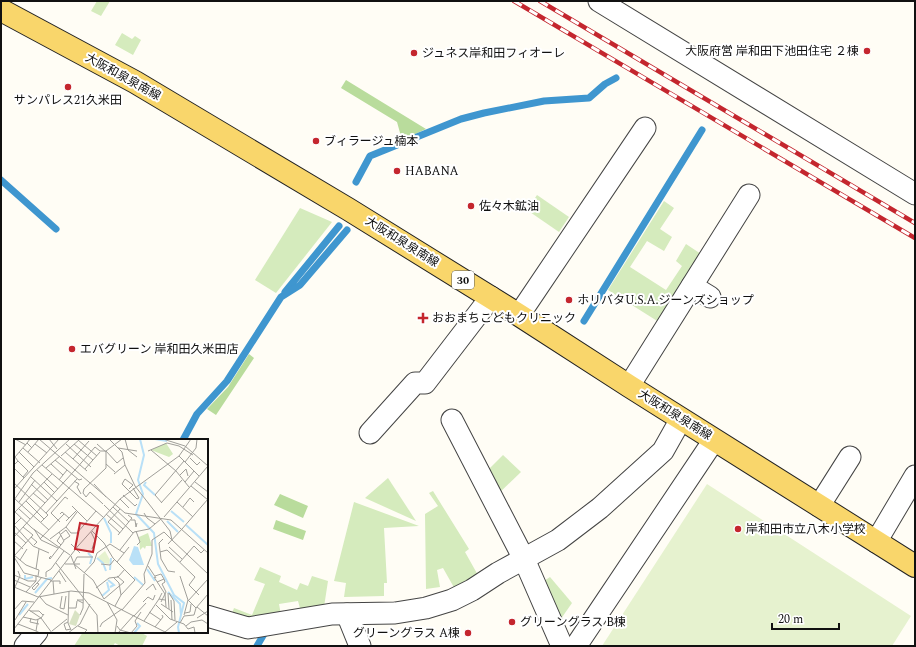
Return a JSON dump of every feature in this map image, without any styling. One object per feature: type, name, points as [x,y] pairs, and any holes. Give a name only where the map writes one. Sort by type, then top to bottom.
[{"type":"main road","name":"大阪和泉泉南線","points":[[1,10],[135,82],[361,217],[491,297],[714,440],[915,566]]},
{"type":"street","points":[[599,1],[915,194]]},
{"type":"street","points":[[519,315],[645,128]]},
{"type":"street","points":[[629,386],[692,286],[739,200]]},
{"type":"street","points":[[692,286],[710,297]]},
{"type":"street","points":[[370,433],[415,384],[425,383],[491,297]]},
{"type":"street","points":[[208,616],[248,628],[332,614],[395,613],[426,608],[452,600],[558,540],[604,504],[662,451],[681,419]]},
{"type":"street","points":[[452,420],[524,559],[562,646]]},
{"type":"street","points":[[576,646],[714,440]]},
{"type":"street","points":[[819,506],[850,457]]},
{"type":"street","points":[[876,542],[915,476]]},
{"type":"street","points":[[347,614],[360,646]]},
{"type":"street","points":[[25,646],[36,633]]},
{"type":"green space","points":[[97,1],[110,1],[101,16],[91,11]]},
{"type":"green space","points":[[122,33],[132,39],[135,36],[141,40],[133,55],[115,45]]},
{"type":"green space","points":[[346,80],[426,129],[402,140],[397,122],[341,88]]},
{"type":"green space","points":[[537,195],[569,217],[559,232],[527,210]]},
{"type":"green space","points":[[664,201],[674,208],[660,229],[672,237],[664,251],[647,241],[630,267],[666,290],[682,266],[676,261],[686,244],[704,256],[662,324],[608,290]]},
{"type":"green space","points":[[300,208],[332,222],[276,293],[255,280]]},
{"type":"green space","points":[[249,354],[254,358],[216,415],[207,409],[228,387]]},
{"type":"green space","points":[[503,455],[521,472],[496,496],[484,474]]},
{"type":"green space","points":[[388,478],[416,521],[365,498]]},
{"type":"green space","name":"岸和田市立八木小学校","points":[[707,484],[911,616],[892,646],[602,646]]},
{"type":"green space","points":[[433,491],[469,549],[465,552],[479,577],[456,591],[443,568],[437,570],[440,587],[426,589],[425,514],[438,506],[429,493]]},
{"type":"green space","points":[[280,494],[308,506],[303,518],[274,505]]},
{"type":"green space","points":[[354,502],[419,526],[384,528],[387,583],[384,583],[384,596],[344,597],[346,583],[334,581]]},
{"type":"green space","points":[[276,520],[306,531],[303,540],[273,529]]},
{"type":"green space","points":[[260,567],[281,576],[279,582],[297,590],[300,583],[308,586],[312,576],[328,581],[324,607],[301,612],[298,601],[279,604],[281,615],[249,622],[231,616],[234,608],[252,615],[265,584],[254,580]]},
{"type":"green space","points":[[550,577],[572,603],[558,623],[541,583]]},
{"type":"green space","points":[[82,633],[142,633],[147,636],[142,646],[120,646],[115,643],[113,646],[74,646]]},
{"type":"waterway","points":[[356,182],[370,156],[461,119],[544,101],[589,98],[605,84],[616,78]]},
{"type":"waterway","points":[[584,321],[702,130]]},
{"type":"waterway","points":[[1,180],[56,229]]},
{"type":"waterway","points":[[285,292],[339,226]]},
{"type":"waterway","points":[[184,439],[197,414],[227,381],[281,297],[300,285],[347,230]]},
{"type":"waterway","points":[[257,646],[268,630]]},
{"type":"railway","points":[[514,1],[915,238]]},
{"type":"railway","points":[[540,1],[915,223]]},
{"type":"place","name":"大阪府営 岸和田下池田住宅 ２棟","points":[[867,51]]},
{"type":"place","name":"ジュネス岸和田フィオーレ","points":[[414,53]]},
{"type":"place","name":"サンパレス21久米田","points":[[68,87]]},
{"type":"place","name":"ブィラージュ楠本","points":[[316,141]]},
{"type":"place","name":"HABANA","points":[[397,171]]},
{"type":"place","name":"佐々木鉱油","points":[[471,206]]},
{"type":"place","name":"ホリバタU.S.A.ジーンズショップ","points":[[569,300]]},
{"type":"place","name":"おおまちこどもクリニック","points":[[423,318]]},
{"type":"place","name":"エバグリーン 岸和田久米田店","points":[[72,349]]},
{"type":"place","name":"岸和田市立八木小学校","points":[[738,529]]},
{"type":"place","name":"グリーングラス B棟","points":[[512,622]]},
{"type":"place","name":"グリーングラス A棟","points":[[468,633]]}]
